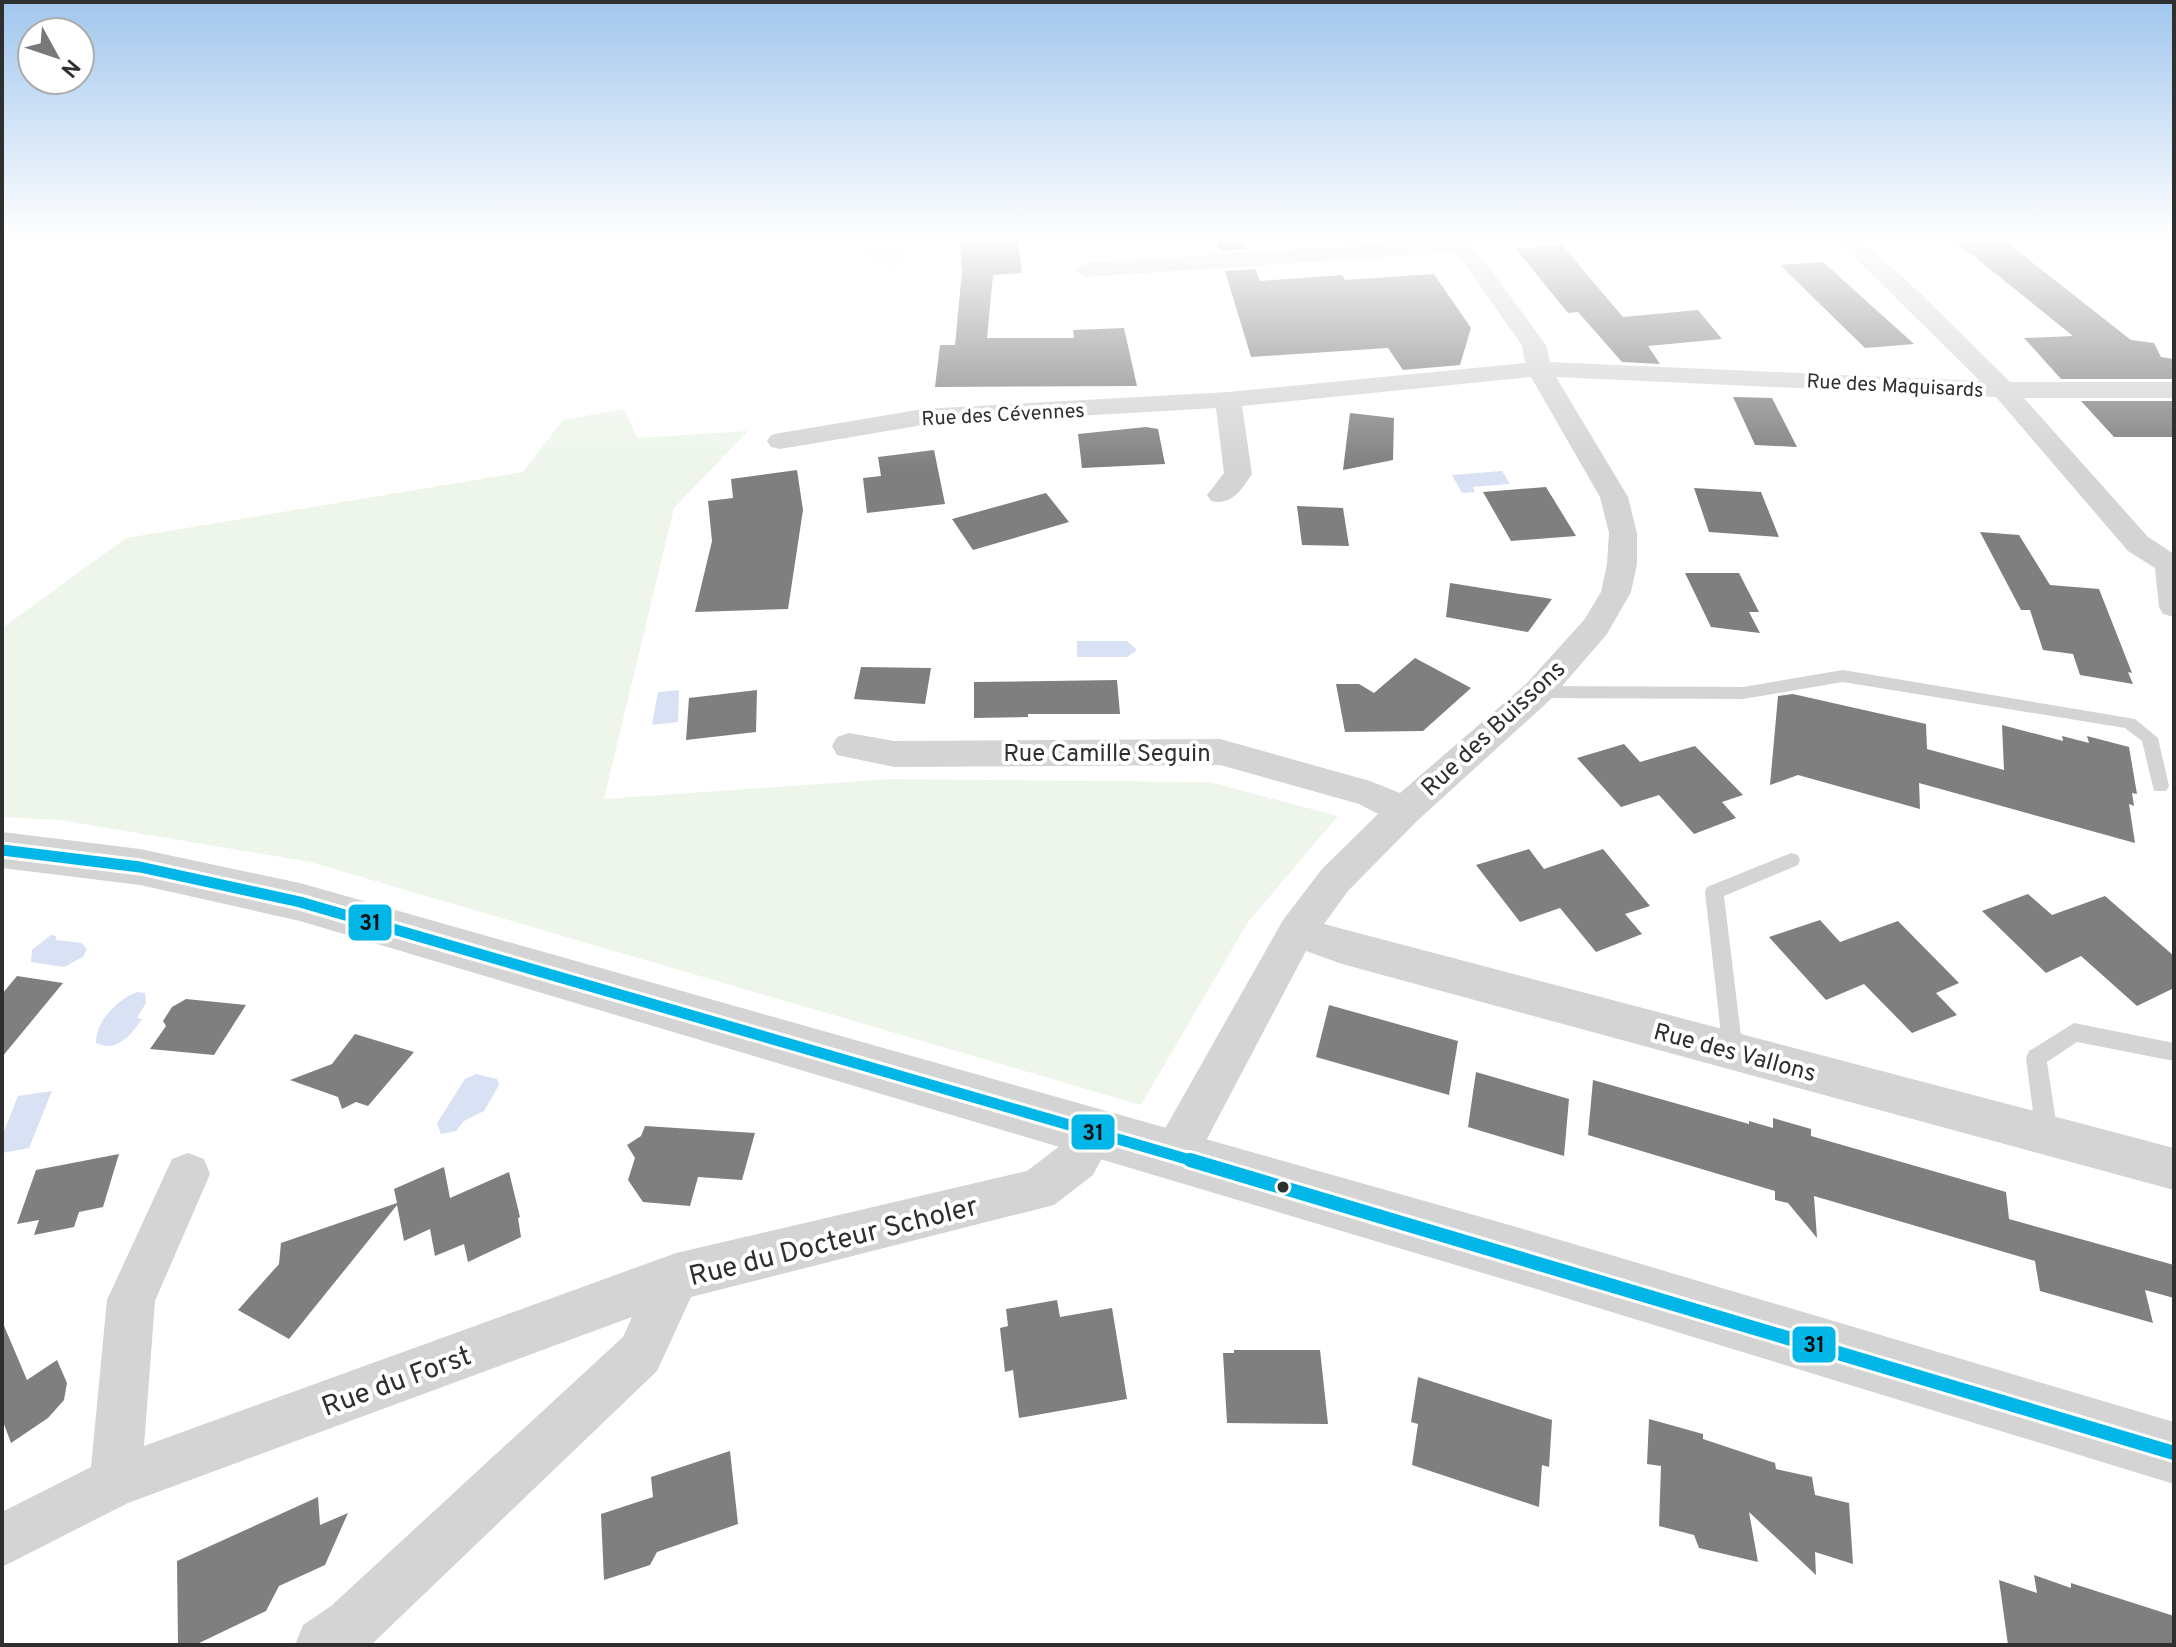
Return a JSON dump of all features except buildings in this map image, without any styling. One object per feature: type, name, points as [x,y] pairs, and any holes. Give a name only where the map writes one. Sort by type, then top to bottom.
[{"type":"street","name":"Rue des Buissons","points":[[1174,1156],[1297,931],[1335,880],[1404,811],[1538,692],[1596,627],[1616,592],[1622,564],[1623,533],[1614,497],[1539,369],[1534,345],[1512,314]]},
{"type":"street","points":[[1928,314],[2003,390],[2174,390]]},
{"type":"street","name":"Rue des Maquisards","points":[[1539,369],[2003,390],[2138,544],[2172,566]]},
{"type":"street","name":"Rue des Cévennes","points":[[780,441],[923,417],[1228,400],[1539,369]]},
{"type":"street","points":[[1221,495],[1238,474],[1228,400]]},
{"type":"street","points":[[2172,566],[2174,607]]},
{"type":"street","name":"Rue Camille Seguin","points":[[849,746],[894,754],[1220,752],[1370,794],[1404,811]]},
{"type":"street","points":[[2,850],[140,867],[300,902],[1513,1254],[2174,1453]]},
{"type":"street","name":"Rue des Vallons","points":[[1297,931],[1342,948],[2174,1169]]},
{"type":"street","name":"Rue du Docteur Scholer","points":[[323,1645],[351,1626],[640,1354],[676,1277],[1038,1190],[1077,1160],[1094,1132]]},
{"type":"street","points":[[115,1482],[131,1300],[188,1174]]},
{"type":"street","name":"Rue du Forst","points":[[2,1540],[115,1482],[676,1277]]},
{"type":"lane","points":[[1538,692],[1743,693],[1843,676],[2129,723],[2150,738],[2160,786]]},
{"type":"lane","points":[[1733,1052],[1714,892],[1791,860]]},
{"type":"lane","points":[[2047,1135],[2036,1058],[2074,1032],[2174,1052]]},
{"type":"shaded area","points":[[624,409],[637,438],[748,431],[674,508],[604,799],[890,779],[1210,782],[1338,816],[1248,922],[1141,1105],[310,862],[60,820],[2,817],[2,628],[126,538],[523,472],[563,420]]},
{"type":"water","points":[[1502,471],[1510,484],[1473,487],[1475,492],[1462,493],[1452,475]]},
{"type":"water","points":[[1077,641],[1127,641],[1137,650],[1127,657],[1077,657]]},
{"type":"water","points":[[679,690],[678,722],[652,725],[658,692]]},
{"type":"water","points":[[51,935],[56,936],[56,940],[82,943],[87,949],[83,957],[64,967],[31,962],[32,950]]},
{"type":"water","points":[[137,992],[145,993],[146,1003],[137,1018],[142,1019],[133,1031],[117,1044],[96,1043],[100,1026],[109,1012]]},
{"type":"water","points":[[476,1074],[497,1079],[499,1085],[484,1111],[464,1121],[456,1131],[441,1134],[437,1123],[465,1079]]},
{"type":"water","points":[[52,1091],[29,1148],[2,1153],[2,1136],[18,1096]]},
{"type":"transit line","name":"31","points":[[2,850],[140,867],[300,902],[1513,1254],[2174,1453]]}]
